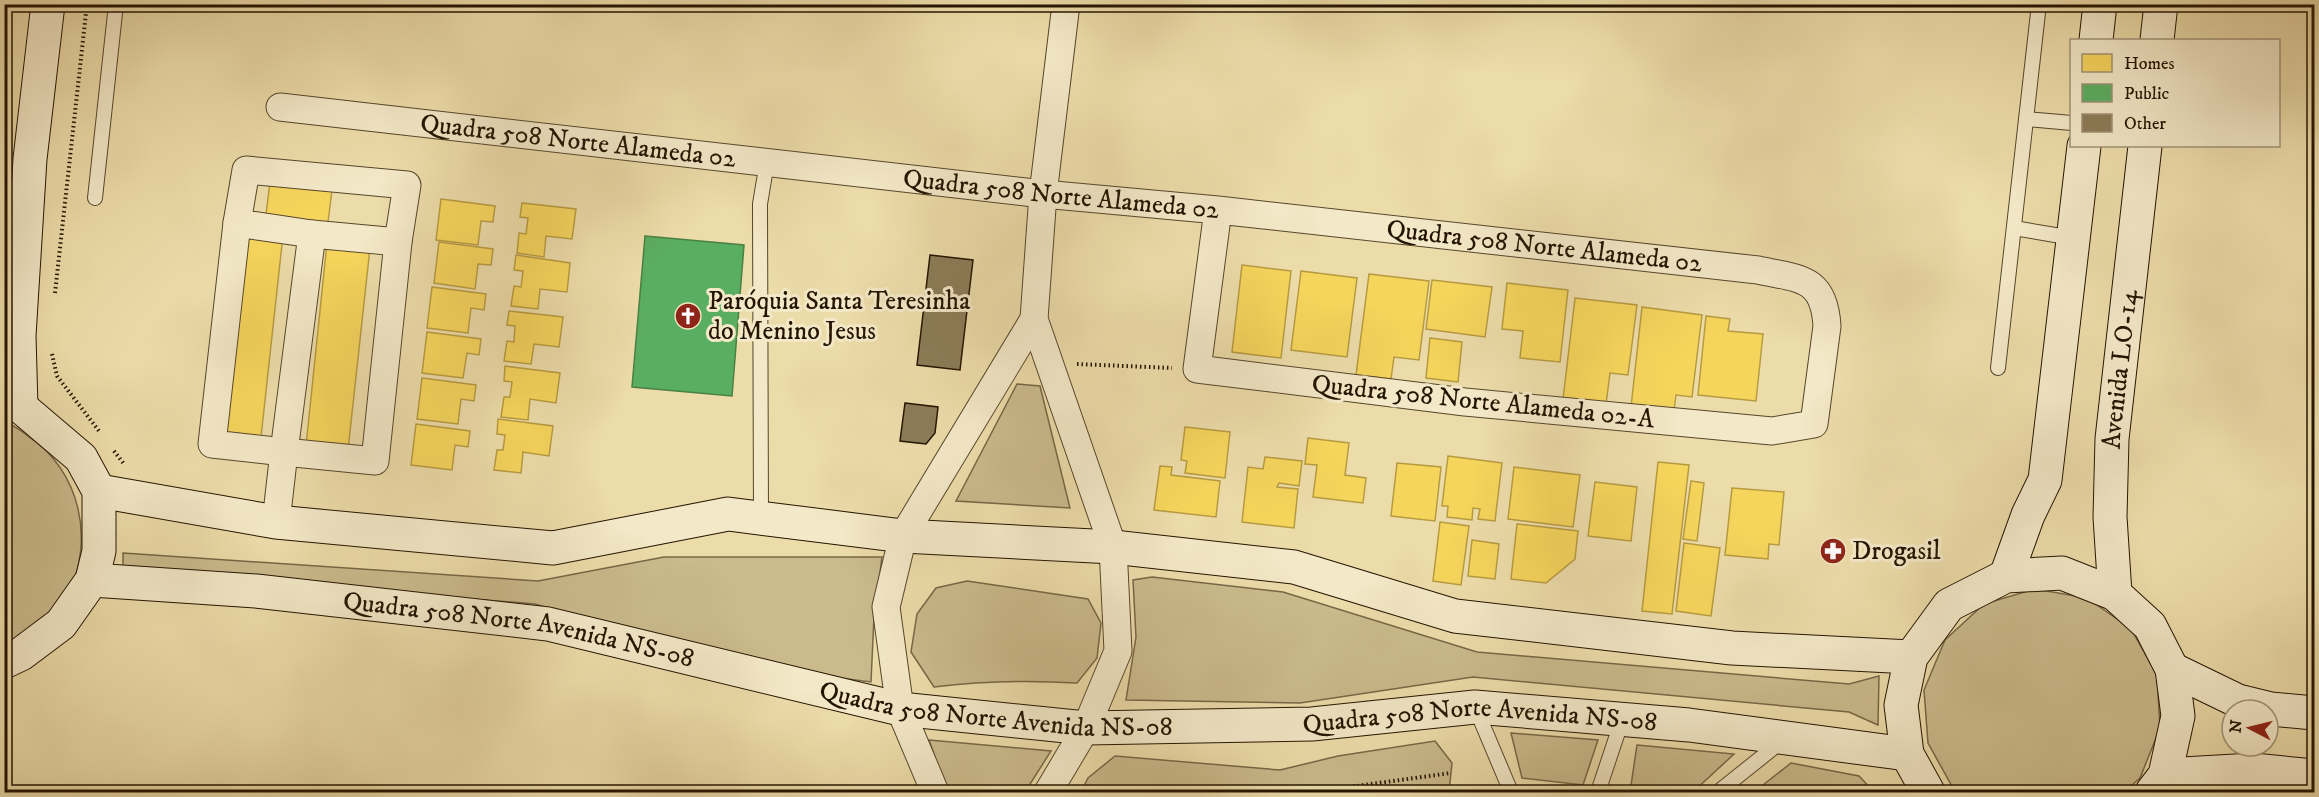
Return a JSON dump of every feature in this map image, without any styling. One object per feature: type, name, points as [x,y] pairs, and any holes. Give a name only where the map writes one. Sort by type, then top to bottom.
[{"type":"street","points":[[4,662],[21,654],[61,624],[92,580],[99,551],[99,491],[81,458],[13,405],[30,159],[48,4]]},
{"type":"street","points":[[1048,792],[1086,728],[1118,651],[1113,547],[1035,319],[1043,194],[1066,4]]},
{"type":"street","points":[[2096,39],[2100,4]]},
{"type":"street","points":[[2157,39],[2162,4]]},
{"type":"street","name":"Quadra 508 Norte Alameda 02","points":[[280,107],[1043,194],[1218,210],[1758,270],[1789,277],[1814,287],[1822,296],[1826,309]]},
{"type":"street","points":[[2006,576],[2028,515],[2046,480],[2084,147]]},
{"type":"street","name":"Avenida LO-14","points":[[2115,594],[2110,517],[2112,439],[2145,147]]},
{"type":"street","points":[[246,170],[407,185],[398,242],[375,460],[212,444],[237,224],[246,170]]},
{"type":"street","points":[[1197,369],[1218,210]]},
{"type":"street","points":[[237,224],[398,242]]},
{"type":"street","points":[[276,522],[312,234]]},
{"type":"street","name":"Quadra 508 Norte Alameda 02-A","points":[[1197,369],[1465,402],[1772,431],[1814,424],[1827,326],[1826,309]]},
{"type":"street","points":[[935,792],[900,709],[886,607],[903,536],[1035,319]]},
{"type":"street","points":[[99,491],[276,522],[553,548],[728,514],[903,536],[1113,547],[1294,567],[1455,616],[1732,648],[1911,657]]},
{"type":"street","points":[[1928,792],[1907,754],[1901,705],[1911,657],[1949,605],[2006,576],[2062,573],[2115,594],[2150,626],[2172,669],[2178,716],[2158,784],[2253,770],[2314,776]]},
{"type":"street","name":"Quadra 508 Norte Avenida NS-08","points":[[92,580],[256,591],[548,624],[900,709],[1086,728],[1311,724],[1475,707],[1689,725],[1907,754]]},
{"type":"street","points":[[2172,669],[2238,701],[2271,709],[2314,713]]},
{"type":"lane","points":[[95,198],[116,4]]},
{"type":"lane","points":[[1998,368],[2039,4]]},
{"type":"lane","points":[[2026,120],[2070,123]]},
{"type":"lane","points":[[761,518],[760,204],[767,162]]},
{"type":"lane","points":[[2014,228],[2073,238]]},
{"type":"lane","points":[[1475,707],[1511,792]]},
{"type":"lane","points":[[1598,792],[1622,720]]},
{"type":"lane","points":[[1718,792],[1785,738]]},
{"type":"path","points":[[54,296],[87,4]]},
{"type":"path","points":[[52,353],[57,376],[104,438]]},
{"type":"path","points":[[1050,363],[1197,369]]},
{"type":"path","points":[[111,446],[131,473]]},
{"type":"path","points":[[1314,792],[1451,773]]},
{"type":"shaded area","points":[[1017,384],[1040,386],[1070,508],[956,501]]},
{"type":"shaded area","points":[[4,422],[17,428],[46,450],[60,468],[71,487],[78,508],[81,530],[76,575],[67,596],[48,616],[4,651]]},
{"type":"shaded area","points":[[123,553],[538,581],[664,557],[882,557],[874,617],[871,682],[779,670],[672,644],[535,604],[123,571]]},
{"type":"shaded area","points":[[1152,577],[1283,592],[1477,652],[1849,684],[1879,676],[1878,725],[1849,712],[1473,677],[1300,703],[1126,700],[1136,637],[1133,580]]},
{"type":"shaded area","points":[[967,581],[1088,599],[1101,623],[1097,658],[1077,683],[1005,682],[934,687],[911,652],[917,614],[936,588]]},
{"type":"shaded area","points":[[2035,589],[2087,598],[2131,629],[2157,675],[2160,728],[2140,778],[2124,792],[1958,792],[1954,790],[1928,743],[1924,690],[1945,640],[1984,604]]},
{"type":"shaded area","points":[[1511,733],[1598,740],[1583,785],[1522,778]]},
{"type":"shaded area","points":[[929,740],[1051,751],[1025,792],[947,792]]},
{"type":"shaded area","points":[[1435,741],[1452,763],[1449,792],[1081,792],[1088,778],[1115,756],[1280,770],[1338,756]]},
{"type":"shaded area","points":[[1637,745],[1734,754],[1693,792],[1630,792]]},
{"type":"shaded area","points":[[1791,763],[1859,776],[1874,792],[1754,792]]},
{"type":"building: Homes","points":[[270,182],[332,190],[327,230],[265,222]]},
{"type":"building: Homes","points":[[441,199],[495,206],[493,222],[481,221],[478,245],[436,240]]},
{"type":"building: Homes","points":[[522,203],[576,209],[572,239],[546,236],[544,257],[517,253],[519,233],[526,234],[528,218],[520,217]]},
{"type":"building: Homes","points":[[240,231],[283,235],[261,437],[218,432]]},
{"type":"building: Homes","points":[[439,242],[493,249],[491,265],[478,264],[475,289],[434,283]]},
{"type":"building: Homes","points":[[327,243],[370,248],[348,450],[306,446]]},
{"type":"building: Homes","points":[[516,255],[570,263],[567,292],[540,289],[538,309],[511,306],[514,286],[521,287],[523,271],[514,270]]},
{"type":"building: Homes","points":[[1242,265],[1291,271],[1281,358],[1232,352]]},
{"type":"building: Homes","points":[[1301,271],[1357,278],[1347,357],[1291,350]]},
{"type":"building: Homes","points":[[1369,274],[1429,281],[1419,360],[1394,357],[1391,379],[1356,375]]},
{"type":"building: Homes","points":[[1432,280],[1492,287],[1485,337],[1426,329]]},
{"type":"building: Homes","points":[[1507,283],[1568,290],[1560,362],[1520,358],[1523,331],[1502,329]]},
{"type":"building: Homes","points":[[432,287],[486,294],[484,310],[471,308],[468,333],[427,328]]},
{"type":"building: Homes","points":[[1575,298],[1637,305],[1628,375],[1610,373],[1606,404],[1563,399]]},
{"type":"building: Homes","points":[[1642,307],[1702,315],[1692,397],[1676,395],[1674,411],[1631,407]]},
{"type":"building: Homes","points":[[509,311],[563,317],[559,347],[534,344],[531,364],[504,361],[507,341],[514,342],[515,326],[507,325]]},
{"type":"building: Homes","points":[[1706,316],[1730,319],[1728,331],[1763,334],[1756,401],[1698,395]]},
{"type":"building: Homes","points":[[427,332],[481,339],[479,355],[467,353],[463,378],[422,373]]},
{"type":"building: Homes","points":[[1430,338],[1462,342],[1458,382],[1426,378]]},
{"type":"building: Homes","points":[[505,366],[560,373],[556,403],[530,399],[528,420],[501,417],[504,397],[510,397],[512,382],[504,381]]},
{"type":"building: Homes","points":[[422,378],[476,385],[474,401],[461,399],[458,424],[417,419]]},
{"type":"building: Homes","points":[[498,419],[553,426],[549,456],[523,452],[521,473],[494,470],[497,450],[503,450],[505,435],[497,434]]},
{"type":"building: Homes","points":[[416,424],[470,431],[468,447],[455,445],[452,470],[411,465]]},
{"type":"building: Homes","points":[[1185,427],[1230,432],[1225,478],[1185,473],[1187,461],[1181,460]]},
{"type":"building: Homes","points":[[1308,438],[1349,443],[1345,475],[1366,478],[1363,503],[1313,497],[1317,465],[1305,464]]},
{"type":"building: Homes","points":[[1448,456],[1502,463],[1495,521],[1478,519],[1480,509],[1473,508],[1472,520],[1447,517],[1448,506],[1442,506]]},
{"type":"building: Homes","points":[[1265,457],[1302,461],[1299,486],[1279,483],[1277,487],[1298,489],[1294,528],[1242,522],[1248,467],[1263,469]]},
{"type":"building: Homes","points":[[1658,462],[1689,465],[1672,614],[1642,611]]},
{"type":"building: Homes","points":[[1397,463],[1441,467],[1435,521],[1391,516]]},
{"type":"building: Homes","points":[[1160,466],[1172,467],[1171,475],[1220,481],[1216,517],[1154,510]]},
{"type":"building: Homes","points":[[1514,467],[1580,475],[1573,527],[1508,519]]},
{"type":"building: Homes","points":[[1691,481],[1704,483],[1697,541],[1683,539]]},
{"type":"building: Homes","points":[[1595,482],[1637,487],[1631,541],[1588,536]]},
{"type":"building: Homes","points":[[1732,488],[1784,492],[1779,545],[1769,544],[1768,559],[1725,555]]},
{"type":"building: Homes","points":[[1440,522],[1469,526],[1461,585],[1433,581]]},
{"type":"building: Homes","points":[[1517,524],[1578,531],[1575,559],[1546,583],[1511,579]]},
{"type":"building: Homes","points":[[1472,540],[1499,544],[1495,579],[1468,576]]},
{"type":"building: Homes","points":[[1684,543],[1720,548],[1711,616],[1676,611]]},
{"type":"building: Public","name":"Paróquia Santa Teresinha do Menino Jesus","points":[[645,236],[744,245],[732,396],[632,387]]},
{"type":"building: Other","points":[[930,255],[973,260],[960,370],[917,365]]},
{"type":"building: Other","points":[[905,403],[938,407],[935,433],[926,444],[900,441]]},
{"type":"place","name":"Paróquia Santa Teresinha do Menino Jesus","points":[[688,316]]},
{"type":"place","name":"Drogasil","points":[[1833,551]]}]
